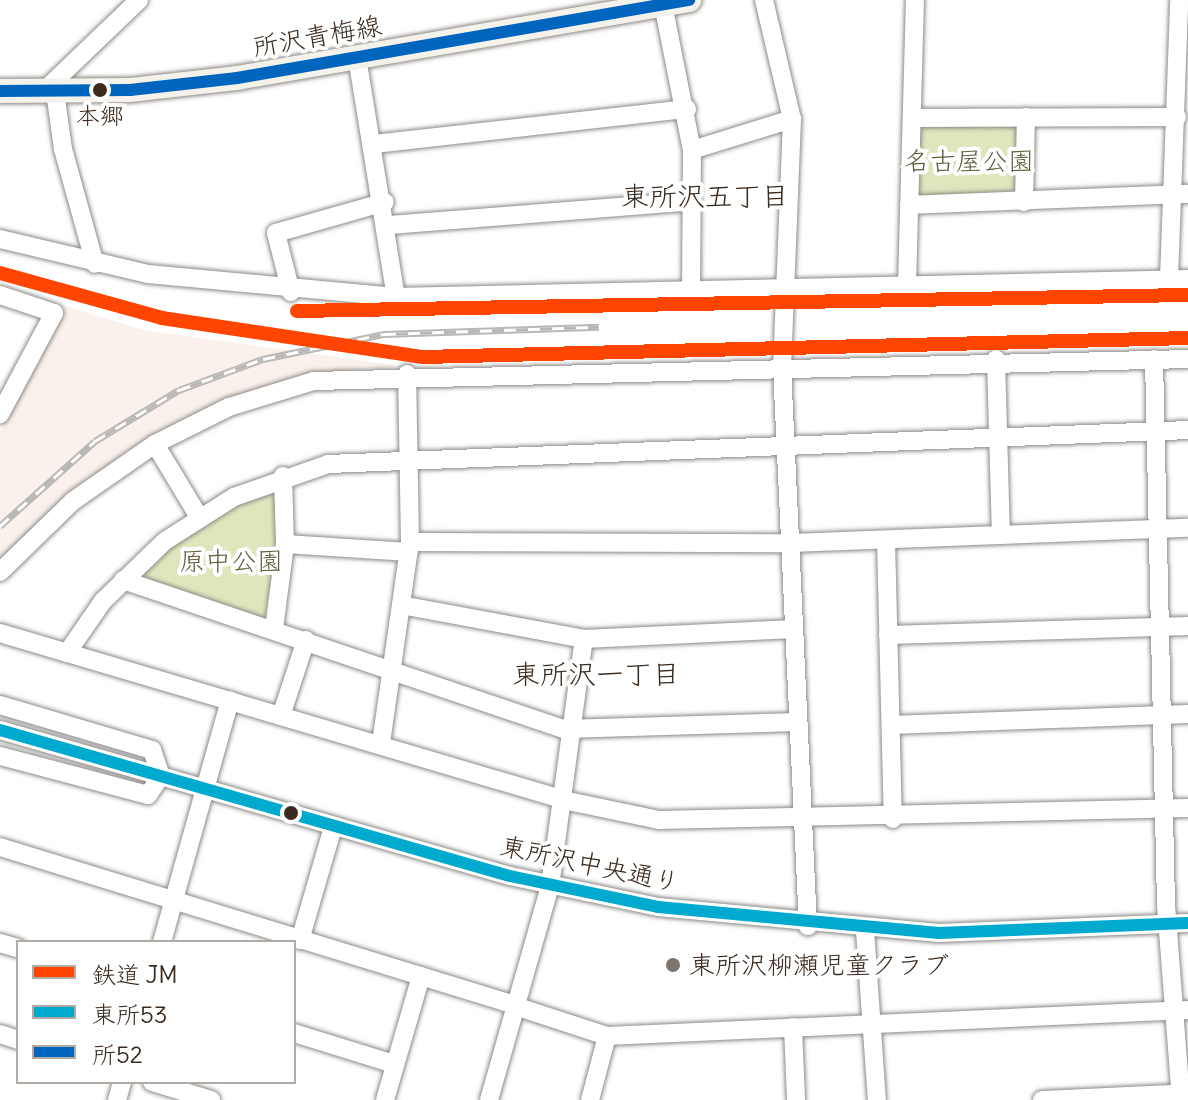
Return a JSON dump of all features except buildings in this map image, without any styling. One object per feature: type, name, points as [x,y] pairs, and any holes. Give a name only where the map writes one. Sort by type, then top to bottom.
[{"type":"main road","name":"所沢青梅線","points":[[0,91],[49,92],[172,86],[689,0]]},
{"type":"street","points":[[95,264],[49,92],[139,0]]},
{"type":"street","points":[[764,0],[792,119],[781,286],[782,367],[808,926]]},
{"type":"street","points":[[907,285],[915,0]]},
{"type":"street","points":[[0,239],[95,264],[291,292],[396,297],[1179,279],[1179,0]]},
{"type":"street","points":[[663,4],[687,109],[692,150],[691,290]]},
{"type":"street","points":[[357,57],[389,225],[396,297]]},
{"type":"street","points":[[374,144],[687,109]]},
{"type":"street","points":[[1024,202],[1026,117]]},
{"type":"street","points":[[913,118],[1177,117]]},
{"type":"street","points":[[692,150],[792,119]]},
{"type":"street","points":[[909,205],[1181,195]]},
{"type":"street","points":[[389,225],[692,201]]},
{"type":"street","points":[[291,292],[276,233],[385,202]]},
{"type":"street","points":[[0,295],[54,313],[6,387],[0,414]]},
{"type":"street","points":[[996,359],[1001,535]]},
{"type":"street","points":[[0,572],[62,510],[155,444],[267,392],[343,377],[996,359],[1188,359]]},
{"type":"street","points":[[1042,1100],[1183,1096],[1181,1010],[1167,923],[1154,359]]},
{"type":"street","points":[[381,743],[409,547],[407,374]]},
{"type":"street","points":[[67,653],[123,580],[199,517],[283,476],[328,464],[409,458],[1188,430]]},
{"type":"street","points":[[155,444],[199,517]]},
{"type":"street","points":[[274,629],[285,544],[283,476]]},
{"type":"street","points":[[285,544],[409,547],[791,543],[1188,528]]},
{"type":"street","points":[[886,540],[893,819]]},
{"type":"street","points":[[123,580],[571,730],[798,722]]},
{"type":"street","points":[[401,605],[584,639],[794,629]]},
{"type":"street","points":[[888,635],[1188,626]]},
{"type":"street","points":[[0,633],[381,743],[562,799],[659,820],[803,822],[1188,808]]},
{"type":"street","points":[[489,1100],[550,886],[584,639]]},
{"type":"street","points":[[281,716],[306,640]]},
{"type":"street","points":[[163,940],[230,700]]},
{"type":"street","points":[[0,705],[152,750],[161,757],[161,776],[148,795],[0,756]]},
{"type":"street","points":[[891,725],[1188,714]]},
{"type":"street","name":"東所沢中央通り","points":[[0,730],[333,827],[550,886],[808,926],[865,930],[1188,923]]},
{"type":"street","points":[[300,940],[333,827]]},
{"type":"street","points":[[0,847],[607,1036],[1181,1010]]},
{"type":"street","points":[[865,930],[877,1100]]},
{"type":"street","points":[[385,1100],[421,976]]},
{"type":"street","points":[[793,1027],[796,1100]]},
{"type":"street","points":[[296,1034],[394,1064]]},
{"type":"street","points":[[590,1100],[607,1036]]},
{"type":"street","points":[[159,1084],[211,1100]]},
{"type":"shaded area","points":[[65,306],[143,330],[401,366],[331,372],[260,390],[82,487],[0,563],[0,432]]},
{"type":"green space","name":"名古屋公園","points":[[1019,122],[1021,194],[915,197],[917,126]]},
{"type":"green space","name":"原中公園","points":[[275,488],[282,492],[265,623],[141,580],[138,573],[166,548],[213,516]]},
{"type":"railway","points":[[0,526],[95,441],[179,390],[263,359],[384,334],[599,327]]},
{"type":"rail line","name":"JM","points":[[0,273],[162,318],[423,357],[1188,338]]},
{"type":"rail line","name":"JM","points":[[297,311],[1188,295]]},
{"type":"transit line","name":"所52","points":[[0,91],[130,90],[237,78],[689,0]]},
{"type":"transit line","name":"東所53","points":[[0,730],[510,876],[658,907],[939,933],[1188,923]]},
{"type":"place","name":"本郷","points":[[100,90]]},
{"type":"place","name":"東所沢柳瀬児童クラブ","points":[[673,965]]},
{"type":"district","name":"東所沢五丁目","points":[[705,196]]},
{"type":"district","name":"東所沢一丁目","points":[[596,674]]}]
